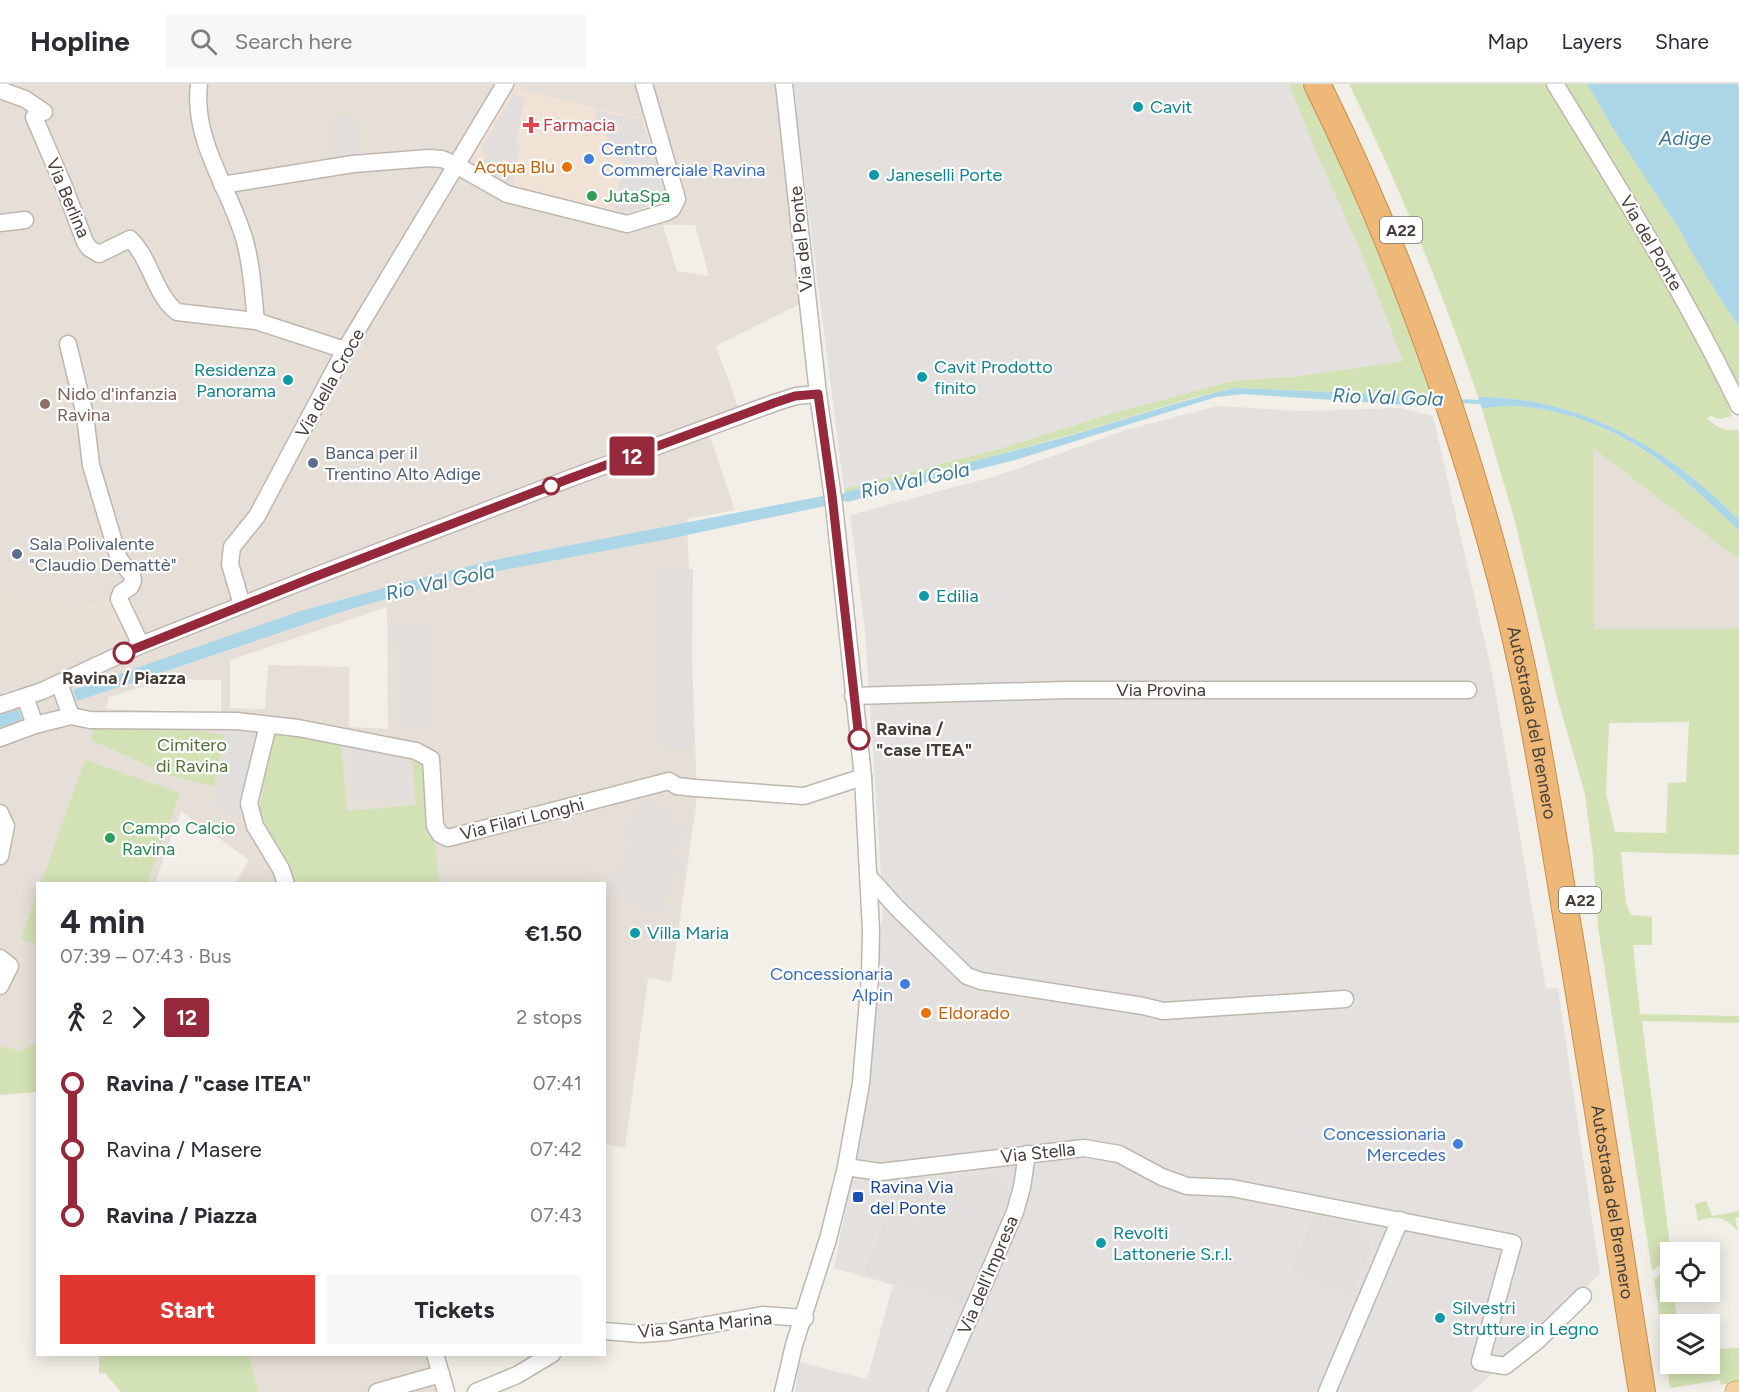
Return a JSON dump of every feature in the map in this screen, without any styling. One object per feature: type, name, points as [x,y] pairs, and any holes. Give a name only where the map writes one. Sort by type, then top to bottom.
[{"type":"highway","name":"Autostrada del Brennero","points":[[1317,84],[1341,133],[1415,308],[1449,380],[1519,583],[1548,715],[1573,856],[1657,1392]]},
{"type":"highway","name":"Autostrada del Brennero","points":[[1335,84],[1397,221],[1436,318],[1449,380]]},
{"type":"highway","name":"Autostrada del Brennero","points":[[1462,415],[1527,690],[1571,944],[1642,1392]]},
{"type":"street","name":"Via della Croce","points":[[242,605],[230,564],[232,547],[257,516],[345,350],[505,84]]},
{"type":"street","points":[[222,185],[353,164],[442,159],[507,194],[627,224],[667,212],[675,205],[677,193],[644,84]]},
{"type":"street","name":"Via del Ponte","points":[[784,84],[818,394]]},
{"type":"street","name":"Via del Ponte","points":[[1555,84],[1636,215],[1705,335],[1739,406]]},
{"type":"street","points":[[198,89],[201,124],[222,185],[244,236],[256,321]]},
{"type":"street","name":"Via Berlina","points":[[0,90],[37,111],[89,248],[99,254],[130,239],[140,249],[167,305],[177,312],[256,321],[345,350]]},
{"type":"street","points":[[0,223],[25,220]]},
{"type":"street","points":[[68,344],[85,415],[91,465],[118,559],[132,575],[133,581],[130,587],[121,593],[119,599],[141,645]]},
{"type":"street","points":[[0,705],[30,711],[65,699],[141,645],[571,478],[774,403],[795,396],[818,394],[833,500],[863,777],[870,878],[870,976],[861,1083],[846,1167],[828,1239],[805,1318],[794,1345],[783,1392]]},
{"type":"street","name":"Via Provina","points":[[853,696],[1078,690],[1468,690]]},
{"type":"street","name":"Via Filari Longhi","points":[[0,738],[30,711],[65,699],[90,720],[209,720],[268,724],[416,751],[431,759],[435,826],[440,834],[448,838],[669,781],[677,786],[695,788],[804,796],[863,777]]},
{"type":"street","points":[[268,724],[249,803],[255,826],[281,870],[285,882]]},
{"type":"street","points":[[0,813],[6,826],[0,856]]},
{"type":"street","points":[[870,878],[897,908],[967,976],[981,981],[1163,1011],[1345,999]]},
{"type":"street","points":[[0,958],[10,966],[0,986]]},
{"type":"street","name":"Via Stella","points":[[846,1167],[880,1172],[1084,1148],[1119,1154],[1162,1177],[1187,1186],[1232,1188],[1513,1243],[1480,1362],[1505,1366],[1537,1341],[1583,1296]]},
{"type":"street","name":"Via dell'Impresa","points":[[937,1392],[1015,1212],[1027,1154]]},
{"type":"street","points":[[1328,1392],[1400,1220]]},
{"type":"street","name":"Via Santa Marina","points":[[606,1331],[641,1334],[669,1332],[762,1315],[805,1318]]},
{"type":"street","points":[[436,1356],[446,1392]]},
{"type":"street","points":[[476,1392],[517,1375],[549,1356]]},
{"type":"street","points":[[376,1392],[441,1374]]},
{"type":"shaded area","points":[[0,84],[777,84],[802,303],[716,346],[743,421],[709,434],[735,510],[687,519],[697,798],[671,982],[648,978],[625,1148],[606,1144],[606,882],[237,882],[249,860],[181,811],[155,882],[36,882],[36,1043],[20,1051],[0,1046]],"holes":[[[663,225],[695,225],[709,276],[677,271]],[[387,607],[388,729],[349,727],[349,667],[268,665],[265,709],[230,708],[230,660]],[[168,679],[221,680],[221,713],[106,709],[109,697]],[[91,739],[214,786],[173,777]]]},
{"type":"shaded area","points":[[794,84],[1289,84],[1316,152],[1359,248],[1403,361],[1299,376],[1232,381],[1113,413],[995,450],[844,489]]},
{"type":"shaded area","points":[[512,88],[645,119],[668,192],[668,203],[628,217],[510,186],[474,164],[472,157]]},
{"type":"shaded area","points":[[513,94],[519,98],[525,98],[516,144],[520,146],[513,186],[480,168],[487,155],[480,151]]},
{"type":"shaded area","points":[[596,110],[642,120],[667,198],[665,202],[625,213],[614,209],[620,179],[644,173],[640,161],[624,166],[595,117]]},
{"type":"shaded area","points":[[331,116],[358,116],[360,157],[333,159]]},
{"type":"shaded area","points":[[1217,406],[1301,411],[1400,408],[1433,416],[1492,673],[1546,989],[1558,988],[1600,1274],[1472,1392],[795,1392],[799,1362],[867,1379],[893,1285],[834,1268],[869,1087],[883,906],[865,630],[850,515],[996,476],[1126,430]]},
{"type":"shaded area","points":[[1593,448],[1739,560],[1739,629],[1594,629]]},
{"type":"shaded area","points":[[660,569],[693,569],[691,749],[660,747]]},
{"type":"shaded area","points":[[55,596],[65,606],[110,599],[126,634],[90,652],[82,651],[13,686],[0,664],[0,598]]},
{"type":"shaded area","points":[[429,623],[432,728],[399,729],[396,624]]},
{"type":"shaded area","points":[[228,729],[248,731],[254,735],[255,740],[240,815],[213,807]]},
{"type":"shaded area","points":[[348,747],[407,760],[412,798],[355,804]]},
{"type":"shaded area","points":[[641,799],[673,813],[670,821],[685,827],[673,855],[681,860],[658,914],[609,893],[631,841],[624,838]]},
{"type":"shaded area","points":[[987,1175],[997,1176],[1006,1181],[1010,1189],[1009,1199],[962,1304],[863,1273],[895,1198],[901,1191],[920,1184]]},
{"type":"shaded area","points":[[1314,1216],[1356,1224],[1369,1242],[1371,1250],[1351,1297],[1290,1272]]},
{"type":"shaded area","points":[[249,1356],[442,1356],[443,1392],[258,1392]]},
{"type":"green space","points":[[1289,84],[1302,84],[1333,148],[1388,277],[1432,396],[1235,388],[1192,398],[940,471],[845,492],[844,489],[995,450],[1113,413],[1232,381],[1299,376],[1403,361],[1359,248],[1316,152]]},
{"type":"green space","points":[[1349,84],[1553,84],[1713,368],[1732,416],[1720,419],[1710,416],[1707,419],[1724,429],[1737,429],[1739,433],[1739,520],[1683,471],[1653,450],[1620,432],[1587,417],[1552,406],[1515,399],[1478,397],[1419,238]]},
{"type":"green space","points":[[1562,84],[1587,84],[1739,326],[1739,399]]},
{"type":"green space","points":[[1499,405],[1537,408],[1571,416],[1603,428],[1632,443],[1686,482],[1739,531],[1739,560],[1593,448],[1594,629],[1739,629],[1739,855],[1621,852],[1626,904],[1631,915],[1652,917],[1652,945],[1633,945],[1640,1014],[1739,1016],[1739,1023],[1642,1021],[1670,1242],[1660,1242],[1660,1264],[1652,1270],[1598,927],[1593,856],[1585,794],[1557,697],[1514,518],[1482,409]],"holes":[[[1689,722],[1686,782],[1668,783],[1666,833],[1615,832],[1606,793],[1609,723]]]},
{"type":"green space","name":"Cimitero di Ravina","points":[[94,727],[180,728],[225,735],[214,786],[173,777],[91,740]]},
{"type":"green space","points":[[274,731],[341,745],[347,811],[416,805],[412,760],[427,763],[439,882],[292,882],[258,814]]},
{"type":"green space","name":"Campo Calcio Ravina","points":[[85,760],[180,793],[147,882],[41,882]]},
{"type":"green space","points":[[36,896],[36,945],[21,939]]},
{"type":"green space","points":[[36,1043],[36,1092],[0,1095],[0,1046],[20,1051]]},
{"type":"green space","points":[[1706,1201],[1712,1216],[1739,1211],[1739,1217],[1735,1218],[1738,1231],[1720,1218],[1698,1221],[1695,1204]]},
{"type":"green space","points":[[1660,1275],[1660,1302],[1675,1302],[1676,1314],[1660,1314],[1660,1320],[1654,1279]]},
{"type":"green space","points":[[1739,1348],[1739,1382],[1721,1385],[1720,1380],[1670,1388],[1668,1374],[1720,1374],[1720,1349]]},
{"type":"green space","points":[[99,1356],[249,1356],[258,1392],[121,1392],[105,1373],[99,1374]]},
{"type":"water","name":"Adige","points":[[1587,84],[1737,84],[1739,87],[1739,326],[1678,227],[1617,135]]},
{"type":"water","points":[[1235,388],[1432,396],[1436,407],[1244,394],[1216,397],[1015,460],[847,502],[836,501],[825,506],[668,539],[460,578],[344,611],[77,701],[73,690],[301,611],[424,577],[504,558],[823,496],[838,496],[845,492],[1044,443]]},
{"type":"water","points":[[1478,397],[1515,399],[1552,406],[1587,417],[1620,432],[1653,450],[1712,494],[1739,520],[1739,531],[1675,473],[1631,442],[1606,429],[1542,409],[1508,406],[1482,409]]},
{"type":"water","points":[[18,709],[22,720],[0,727],[0,715]]},
{"type":"waterway","name":"Rio Val Gola","points":[[1458,401],[1483,402]]},
{"type":"bus line","name":"12","points":[[124,653],[571,478],[774,403],[795,396],[818,394],[832,495],[859,739]]},
{"type":"place","name":"Cavit","points":[[1138,107]]},
{"type":"place","name":"Farmacia","points":[[531,125]]},
{"type":"place","name":"Centro Commerciale Ravina","points":[[589,159]]},
{"type":"place","name":"Acqua Blu","points":[[567,167]]},
{"type":"place","name":"Janeselli Porte","points":[[874,175]]},
{"type":"place","name":"JutaSpa","points":[[592,196]]},
{"type":"place","name":"Cavit Prodotto finito","points":[[922,377]]},
{"type":"place","name":"Residenza Panorama","points":[[288,380]]},
{"type":"place","name":"Nido d'infanzia Ravina","points":[[45,404]]},
{"type":"place","name":"Banca per il Trentino Alto Adige","points":[[313,463]]},
{"type":"place","name":"Sala Polivalente \"Claudio Demattè\"","points":[[17,554]]},
{"type":"place","name":"Edilia","points":[[924,596]]},
{"type":"place","name":"Ravina / Piazza","points":[[124,653]]},
{"type":"place","name":"Ravina / \"case ITEA\"","points":[[859,739]]},
{"type":"place","name":"Campo Calcio Ravina","points":[[110,838]]},
{"type":"place","name":"Villa Maria","points":[[635,933]]},
{"type":"place","name":"Concessionaria Alpin","points":[[905,984]]},
{"type":"place","name":"Eldorado","points":[[926,1013]]},
{"type":"place","name":"Concessionaria Mercedes","points":[[1458,1144]]},
{"type":"place","name":"Ravina Via del Ponte","points":[[858,1197]]},
{"type":"place","name":"Revolti Lattonerie S.r.l.","points":[[1101,1243]]},
{"type":"place","name":"Silvestri Strutture in Legno","points":[[1440,1318]]}]
